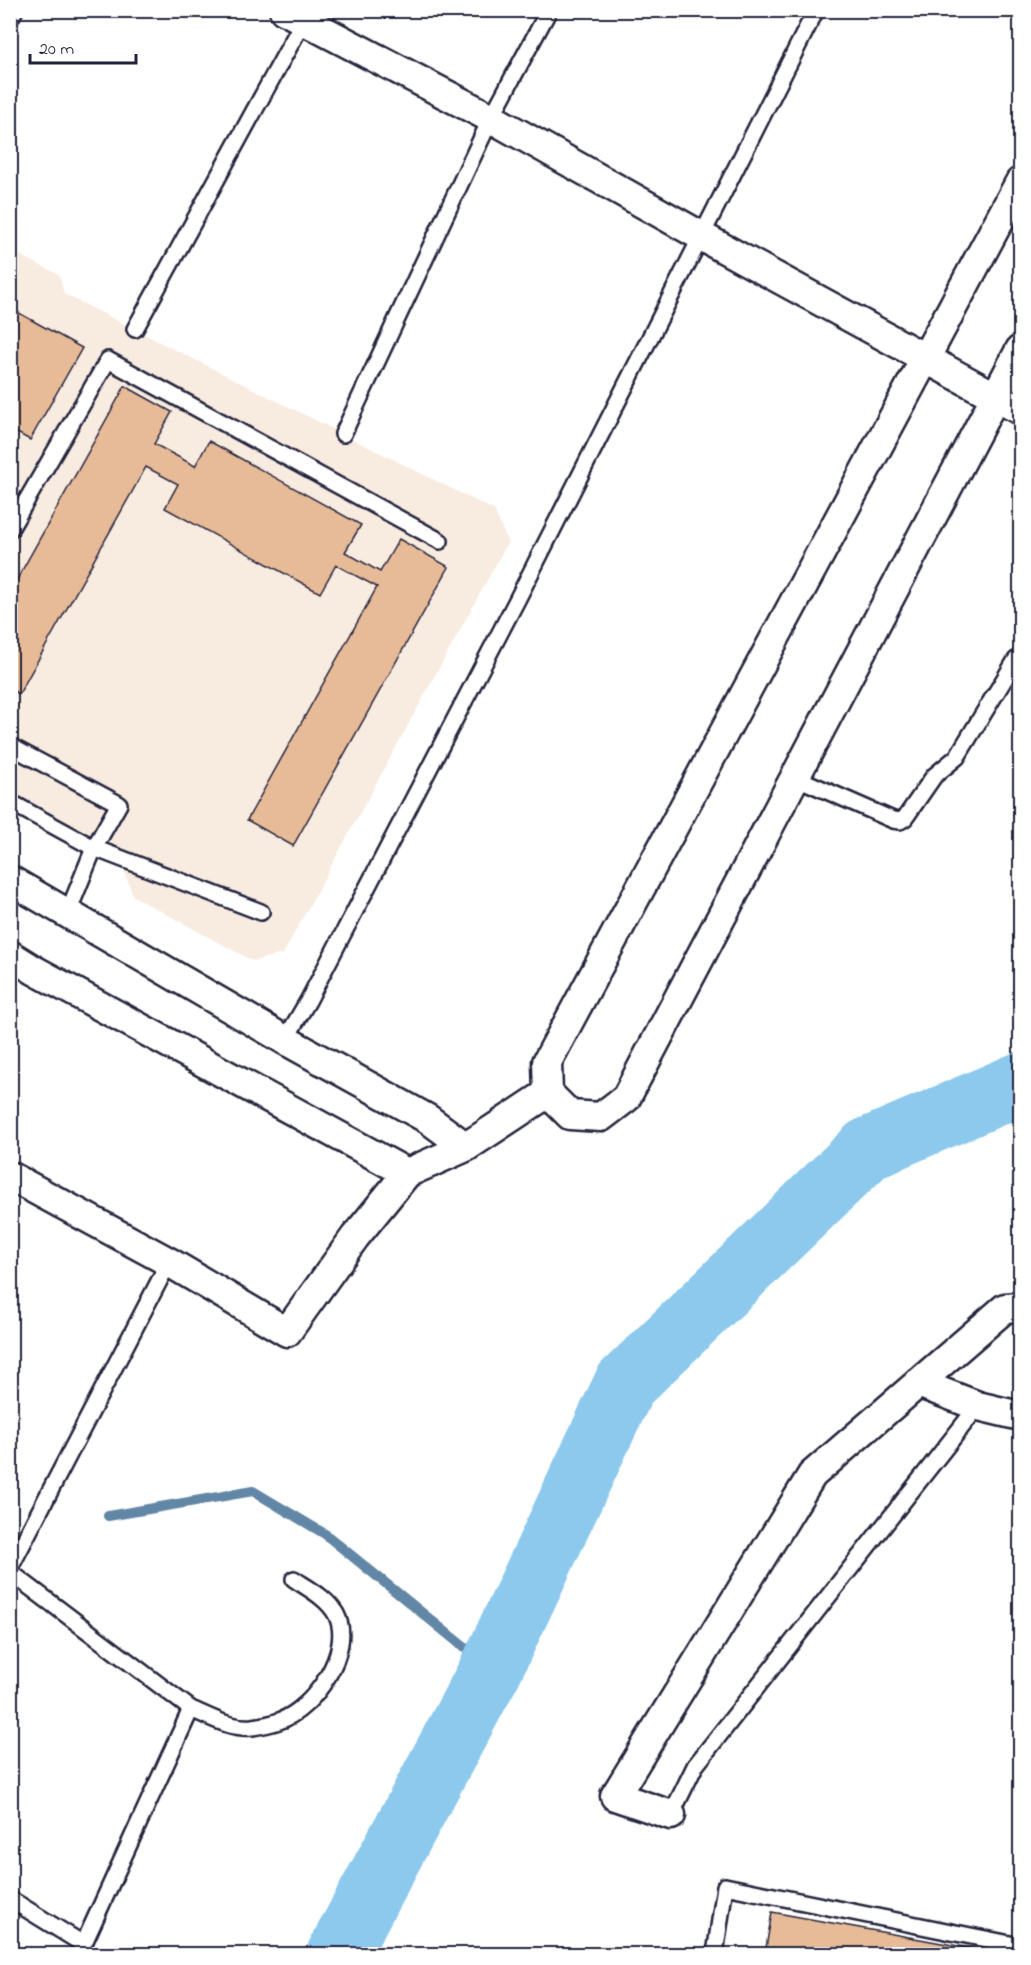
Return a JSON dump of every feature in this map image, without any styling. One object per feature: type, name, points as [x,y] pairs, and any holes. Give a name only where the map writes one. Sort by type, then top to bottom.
[{"type":"street","points":[[299,14],[1020,410]]},
{"type":"street","points":[[1020,182],[547,1062],[548,1093],[570,1115],[601,1117],[626,1098],[1020,350]]},
{"type":"street","points":[[10,880],[285,1040],[428,1119],[466,1147]]},
{"type":"street","points":[[10,955],[407,1173]]},
{"type":"street","points":[[10,1176],[170,1262],[287,1332],[355,1237],[407,1173],[466,1147],[548,1093]]},
{"type":"street","points":[[671,1815],[615,1796],[812,1475],[1005,1308],[1020,1307]]},
{"type":"street","points":[[918,1383],[978,1406],[1020,1416]]},
{"type":"lane","points":[[10,20],[15,10]]},
{"type":"lane","points":[[343,434],[491,118],[549,10]]},
{"type":"lane","points":[[285,1040],[308,1001],[518,598],[816,10]]},
{"type":"lane","points":[[135,330],[299,14]]},
{"type":"lane","points":[[10,529],[108,360],[440,541]]},
{"type":"lane","points":[[795,777],[900,821],[905,818],[934,776],[957,757],[1020,657]]},
{"type":"lane","points":[[10,746],[119,804],[94,848],[67,915]]},
{"type":"lane","points":[[10,802],[94,848],[261,912]]},
{"type":"lane","points":[[170,1262],[10,1570],[191,1708],[224,1724],[249,1727],[280,1721],[302,1707],[323,1684],[337,1659],[341,1636],[336,1615],[323,1599],[294,1579]]},
{"type":"lane","points":[[671,1815],[695,1766],[978,1406]]},
{"type":"lane","points":[[10,1899],[81,1949],[191,1708]]},
{"type":"lane","points":[[715,1954],[725,1886],[1020,1946]]},
{"type":"shaded area","points":[[10,250],[59,275],[64,294],[494,510],[508,542],[283,954],[253,961],[133,896],[122,865],[11,804]]},
{"type":"building","points":[[10,308],[82,348],[30,440],[10,429]]},
{"type":"building","points":[[125,386],[172,412],[154,444],[195,466],[209,441],[361,525],[345,552],[380,572],[399,539],[449,567],[293,846],[247,820],[377,587],[336,565],[320,593],[165,508],[178,484],[146,467],[19,694],[10,689],[10,592]]},
{"type":"building","points":[[772,1912],[1002,1954],[765,1954]]},
{"type":"waterway","points":[[338,1954],[491,1669],[625,1384],[868,1149],[1020,1084]]},
{"type":"waterway","points":[[108,1516],[253,1491],[325,1534],[491,1669]]}]
